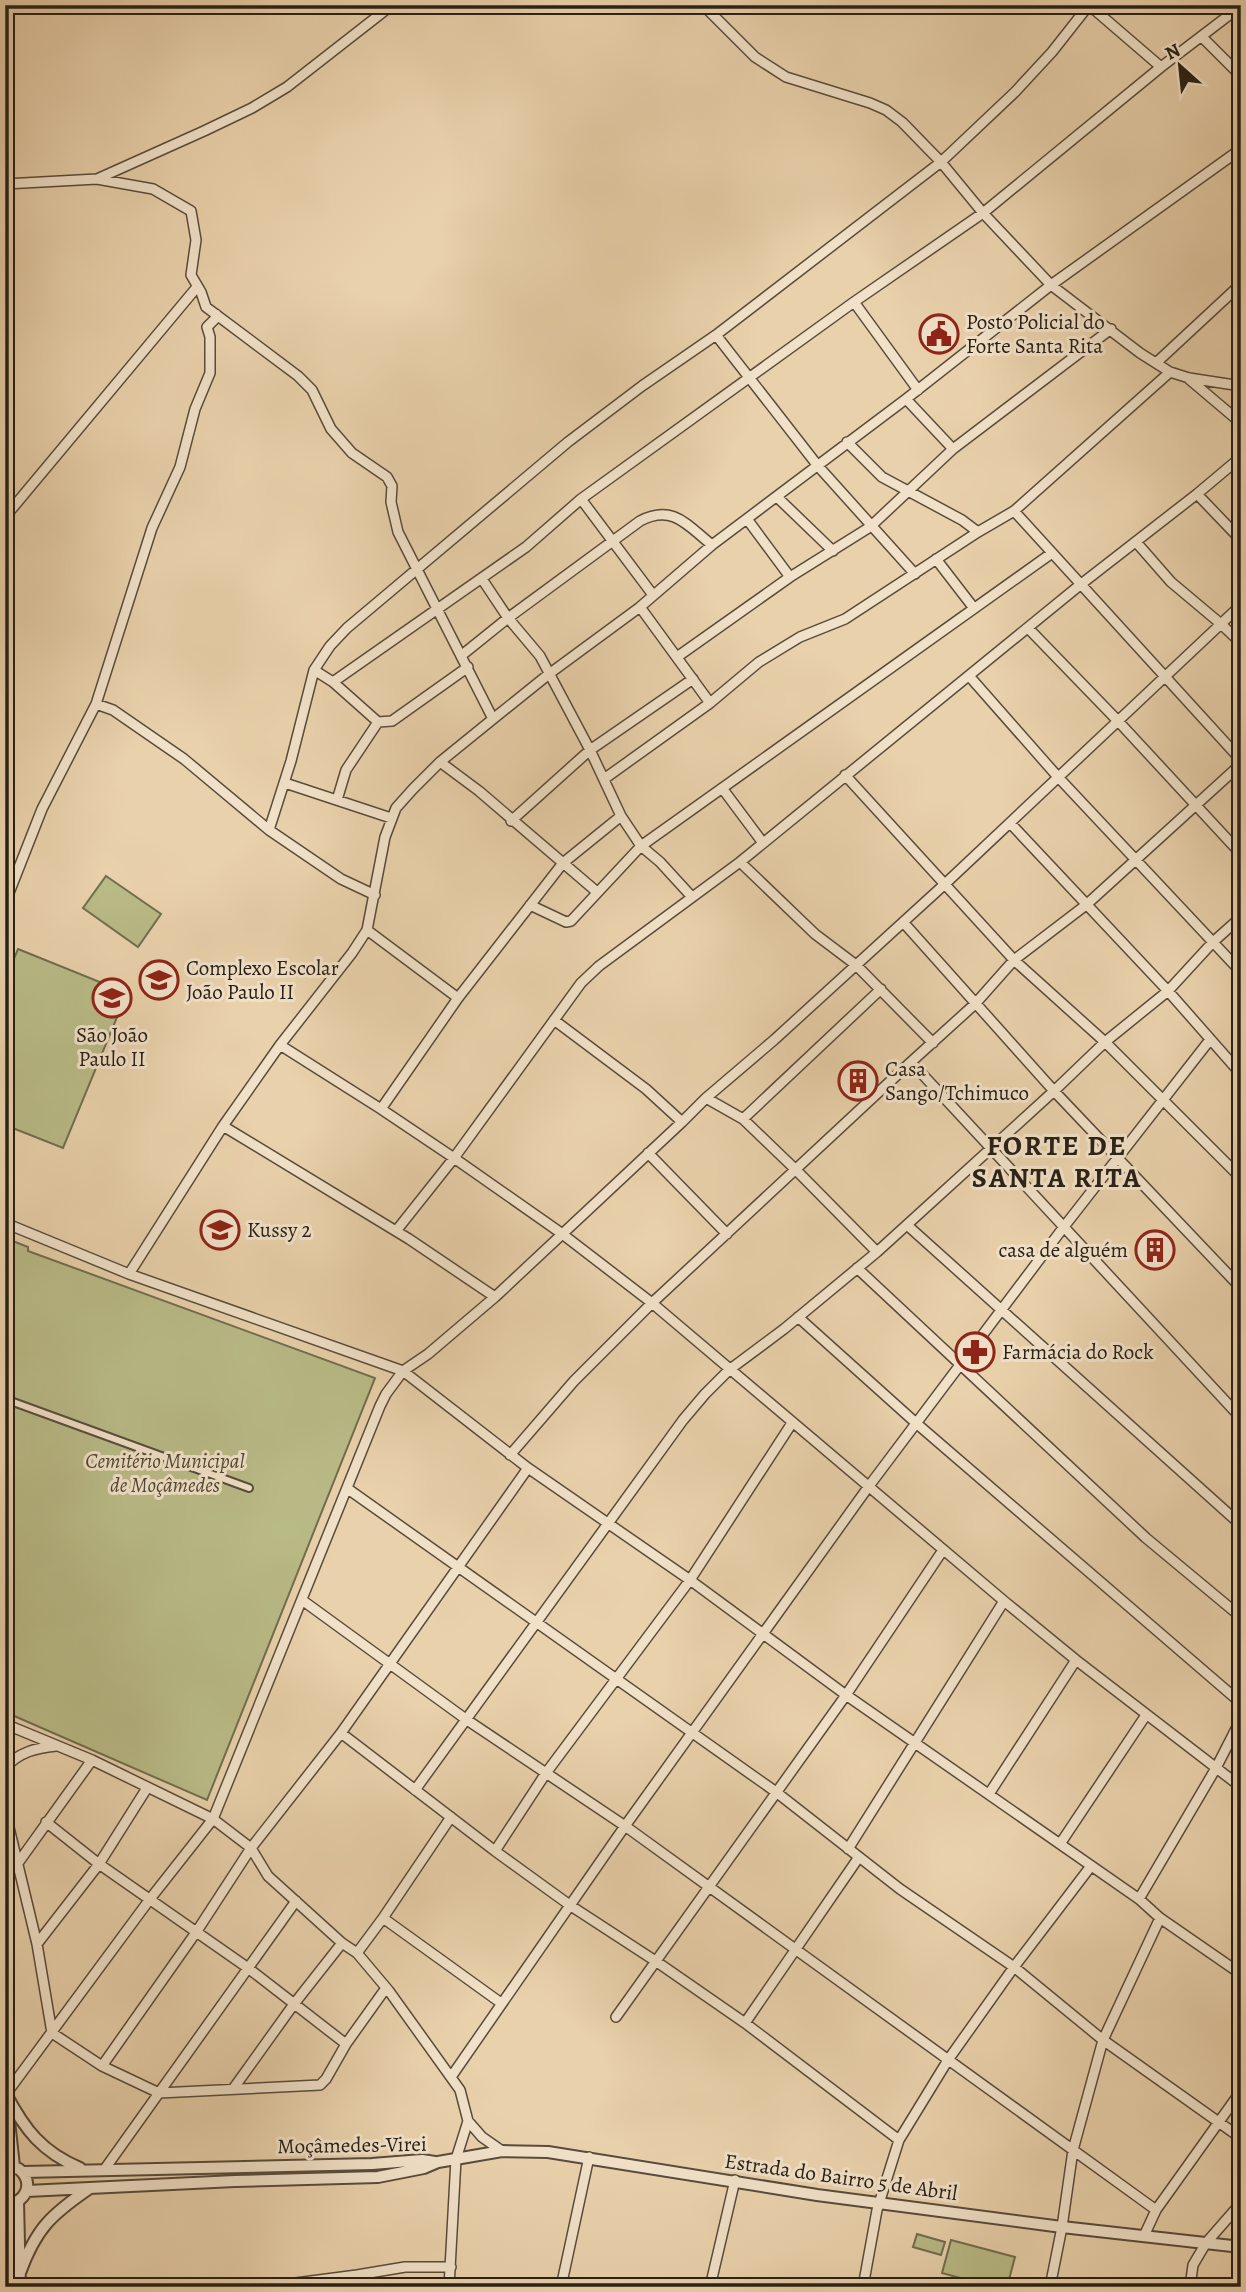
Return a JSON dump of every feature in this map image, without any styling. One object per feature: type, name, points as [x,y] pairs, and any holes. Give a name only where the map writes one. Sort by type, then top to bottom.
[{"type":"street","points":[[97,179],[240,114],[287,87],[392,5]]},
{"type":"street","points":[[703,5],[755,57],[786,78],[847,95],[887,110],[941,162],[983,214],[1051,285],[1156,363],[1189,379],[1241,386]]},
{"type":"street","points":[[269,830],[285,783],[314,670],[330,646],[347,628],[417,568],[568,442],[716,335],[941,162],[1052,52],[1089,5],[1161,67]]},
{"type":"street","points":[[333,682],[526,547],[581,499],[854,302],[983,214],[1161,67],[1241,6]]},
{"type":"street","points":[[1202,37],[1241,76]]},
{"type":"street","points":[[129,1274],[223,1126],[367,930],[391,818],[412,789],[440,762],[549,674],[640,607],[712,545],[918,390],[1051,285],[1241,149]]},
{"type":"street","points":[[5,184],[97,179],[153,189],[191,211],[196,240],[191,275],[206,307],[298,376],[312,390],[331,429],[352,453],[387,477],[392,486],[391,502],[398,532],[493,719]]},
{"type":"street","points":[[1156,363],[1241,284]]},
{"type":"street","points":[[5,517],[197,287]]},
{"type":"street","points":[[854,302],[918,390]]},
{"type":"street","points":[[5,903],[42,809],[96,704],[152,528],[180,467],[195,409],[210,373],[210,337],[207,327],[217,317],[216,314]]},
{"type":"street","points":[[677,657],[790,577],[870,527],[953,449],[1111,329]]},
{"type":"street","points":[[716,335],[818,466],[915,574]]},
{"type":"street","points":[[604,779],[710,703],[759,662],[800,637],[845,619],[1014,511],[1170,372]]},
{"type":"street","points":[[1189,379],[1241,423]]},
{"type":"street","points":[[906,399],[953,449]]},
{"type":"street","points":[[848,442],[882,477],[962,520],[978,532]]},
{"type":"street","points":[[396,1231],[454,1158],[581,983],[599,966],[740,862],[1241,457]]},
{"type":"street","points":[[1197,494],[1241,540]]},
{"type":"street","points":[[777,497],[833,551]]},
{"type":"street","points":[[581,499],[653,595]]},
{"type":"street","points":[[510,1455],[574,1381],[652,1303],[933,1044],[975,1004],[1014,960],[1086,905],[1241,762],[1014,511]]},
{"type":"street","points":[[462,655],[508,618],[652,514],[662,513],[677,517],[712,545]]},
{"type":"street","points":[[747,519],[790,577]]},
{"type":"street","points":[[1136,542],[1171,582],[1241,643]]},
{"type":"street","points":[[530,905],[568,923],[641,846],[1052,553]]},
{"type":"street","points":[[936,559],[973,607]]},
{"type":"street","points":[[482,579],[508,618],[540,656],[590,750],[621,816],[641,846],[660,862],[692,897]]},
{"type":"street","points":[[20,2287],[18,2202],[27,2191],[27,2178],[14,2168],[5,2093],[150,1899],[214,1819],[386,1394],[403,1371],[428,1354],[495,1297],[706,1098],[775,1040],[946,883],[1241,605]]},
{"type":"street","points":[[640,607],[710,703]]},
{"type":"street","points":[[1028,628],[1197,804],[1241,854]]},
{"type":"street","points":[[314,670],[333,682],[378,722],[392,721],[468,667]]},
{"type":"street","points":[[970,677],[1058,778],[1241,972]]},
{"type":"street","points":[[511,821],[590,750],[692,679]]},
{"type":"street","points":[[96,704],[113,710],[184,760],[269,830],[341,878],[375,895]]},
{"type":"street","points":[[337,800],[345,770],[378,722]]},
{"type":"street","points":[[440,762],[479,791],[597,892]]},
{"type":"street","points":[[845,775],[1014,960],[1105,1042],[1241,1178]]},
{"type":"street","points":[[285,783],[391,818]]},
{"type":"street","points":[[722,788],[763,843]]},
{"type":"street","points":[[382,1109],[458,998],[563,863],[621,816]]},
{"type":"street","points":[[1010,823],[1168,991],[1209,1041],[1241,1074]]},
{"type":"street","points":[[740,862],[815,934],[856,965],[933,1044]]},
{"type":"street","points":[[415,1790],[683,1420],[705,1394],[730,1370],[877,1252],[1105,1042],[1168,991],[1241,916]]},
{"type":"street","points":[[902,922],[1054,1091],[1241,1289]]},
{"type":"street","points":[[367,930],[458,998]]},
{"type":"street","points":[[743,1119],[881,989]]},
{"type":"street","points":[[554,1020],[646,1089],[682,1122]]},
{"type":"street","points":[[451,2077],[625,1826],[869,1486],[1117,1157],[1209,1041]]},
{"type":"street","points":[[280,1045],[454,1158],[561,1233],[652,1303],[1004,1601],[1241,1787]]},
{"type":"street","points":[[911,1062],[1241,1419]]},
{"type":"street","points":[[706,1098],[743,1119],[877,1252]]},
{"type":"street","points":[[223,1126],[396,1231],[495,1297]]},
{"type":"street","points":[[648,1153],[727,1234]]},
{"type":"street","points":[[5,1223],[129,1274],[403,1371],[528,1468],[690,1580],[846,1695],[1139,1899],[1241,1974]]},
{"type":"street","points":[[907,1225],[1241,1525]]},
{"type":"street","points":[[857,1268],[1146,1538],[1241,1617]]},
{"type":"street","points":[[798,1317],[916,1423],[1241,1703]]},
{"type":"street","points":[[5,1399],[249,1488]]},
{"type":"street","points":[[495,1851],[546,1773],[690,1580],[792,1423]]},
{"type":"street","points":[[102,2066],[197,1931],[251,1848],[341,1733],[528,1468]]},
{"type":"street","points":[[348,1489],[776,1792],[900,1889],[1014,1967],[1103,2039],[1241,2138]]},
{"type":"street","points":[[616,2017],[846,1695],[943,1550]]},
{"type":"street","points":[[302,1600],[467,1720],[625,1826],[1156,2210]]},
{"type":"street","points":[[848,1849],[1004,1601]]},
{"type":"street","points":[[989,1794],[1076,1660]]},
{"type":"street","points":[[1060,1844],[1146,1715]]},
{"type":"street","points":[[1139,1899],[1216,1768],[1241,1718]]},
{"type":"street","points":[[5,1724],[92,1760],[214,1819],[251,1848],[268,1876],[341,1943],[357,1953],[386,1988],[460,2090],[468,2121],[482,2137],[502,2151]]},
{"type":"street","points":[[341,1733],[495,1851],[745,2024],[899,2140]]},
{"type":"street","points":[[5,1768],[23,1753],[57,1746]]},
{"type":"street","points":[[18,1863],[92,1760]]},
{"type":"street","points":[[37,1944],[99,1864],[147,1788]]},
{"type":"street","points":[[5,1811],[37,1944],[52,2033],[102,2066],[159,2093],[320,2085],[386,1988]]},
{"type":"street","points":[[357,1953],[450,1817]]},
{"type":"street","points":[[46,1822],[99,1864],[248,1968],[346,2044]]},
{"type":"street","points":[[745,2024],[859,1857]]},
{"type":"street","points":[[863,2287],[879,2202],[899,2140],[948,2060],[1091,1866]]},
{"type":"street","points":[[104,2171],[296,1901]]},
{"type":"street","points":[[1049,2287],[1062,2227],[1073,2150],[1103,2039],[1160,1917]]},
{"type":"street","points":[[383,1918],[501,2003]]},
{"type":"street","points":[[233,2088],[341,1943]]},
{"type":"street","points":[[1144,2236],[1156,2210],[1241,2091]]},
{"type":"street","points":[[5,2093],[21,2123],[37,2141],[64,2161],[86,2171]]},
{"type":"street","points":[[450,2287],[456,2159],[468,2121]]},
{"type":"street","name":"Estrada do Bairro 5 de Abril","points":[[438,2162],[502,2151],[548,2152],[817,2195],[1241,2247]]},
{"type":"street","points":[[561,2287],[589,2157]]},
{"type":"street","name":"Moçâmedes-Virei","points":[[14,2168],[104,2171],[372,2164],[422,2160],[438,2162]]},
{"type":"street","name":"Moçâmedes-Virei","points":[[27,2191],[378,2177],[424,2168],[438,2162]]},
{"type":"street","points":[[710,2287],[735,2180]]},
{"type":"street","points":[[20,2273],[29,2248],[48,2221],[62,2207],[90,2188]]},
{"type":"street","points":[[5,2204],[18,2202]]},
{"type":"street","points":[[1190,2287],[1192,2265],[1241,2203]]},
{"type":"street","points":[[265,2287],[405,2267],[451,2267]]},
{"type":"street","points":[[356,2275],[363,2287]]},
{"type":"green space","points":[[106,876],[161,914],[138,947],[83,908]]},
{"type":"green space","points":[[18,949],[127,993],[63,1148],[5,1125],[5,980]]},
{"type":"green space","name":"Cemitério Municipal de Moçâmedes","points":[[5,1238],[28,1247],[28,1251],[375,1378],[207,1800],[5,1712]]},
{"type":"green space","points":[[917,2234],[945,2242],[941,2255],[913,2247]]},
{"type":"green space","points":[[951,2240],[1015,2257],[1007,2287],[993,2287],[942,2273]]},
{"type":"place","name":"Posto Policial do Forte Santa Rita","points":[[939,334]]},
{"type":"place","name":"Complexo Escolar João Paulo II","points":[[159,980]]},
{"type":"place","name":"São João Paulo II","points":[[112,998]]},
{"type":"place","name":"Casa Sango/Tchimuco","points":[[858,1081]]},
{"type":"place","name":"Kussy 2","points":[[220,1230]]},
{"type":"place","name":"casa de alguém","points":[[1155,1250]]},
{"type":"place","name":"Farmácia do Rock","points":[[975,1352]]},
{"type":"district","name":"FORTE DE SANTA RITA","points":[[1057,1162]]}]
